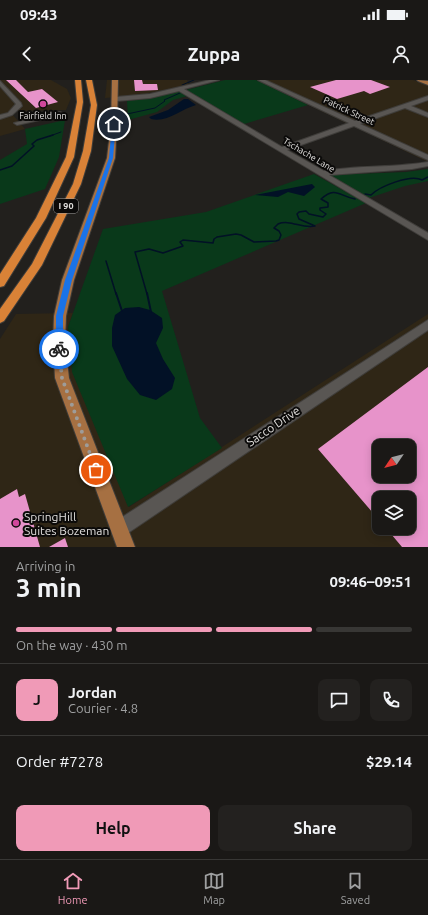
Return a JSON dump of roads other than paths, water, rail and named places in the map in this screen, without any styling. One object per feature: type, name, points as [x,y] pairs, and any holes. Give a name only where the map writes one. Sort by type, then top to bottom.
[{"type":"highway","name":"I 90","points":[[0,318],[37,265],[76,184],[87,151],[94,105],[89,80]]},
{"type":"highway","points":[[94,105],[96,80]]},
{"type":"highway","name":"I 90","points":[[0,283],[41,218],[70,156],[80,102],[74,81]]},
{"type":"main road","points":[[115,80],[116,99],[111,158],[68,280],[60,316],[58,342],[62,378],[126,547]]},
{"type":"main road","points":[[420,80],[428,83]]},
{"type":"street","points":[[116,99],[143,97],[216,80]]},
{"type":"street","name":"Patrick Street","points":[[261,80],[428,158]]},
{"type":"street","points":[[0,84],[19,104],[17,110],[0,117]]},
{"type":"street","name":"Tschache Lane","points":[[180,89],[428,237]]},
{"type":"street","points":[[282,149],[428,98]]},
{"type":"street","points":[[406,106],[428,115]]},
{"type":"street","points":[[17,112],[27,124]]},
{"type":"street","points":[[10,114],[22,129]]},
{"type":"street","points":[[17,123],[27,124],[60,114]]},
{"type":"street","points":[[322,174],[337,171],[412,167],[428,164]]},
{"type":"street","name":"Sacco Drive","points":[[119,529],[428,324]]},
{"type":"water","points":[[184,99],[188,99],[196,105],[163,119],[157,120],[149,117],[168,110]]},
{"type":"water","points":[[312,184],[315,187],[304,196],[288,192],[278,197],[255,195]]},
{"type":"water","points":[[139,307],[150,310],[162,318],[163,328],[156,343],[163,359],[175,378],[172,389],[156,400],[140,395],[127,379],[112,346],[112,328],[115,315],[125,308]]},
{"type":"waterway","points":[[182,85],[194,80]]},
{"type":"waterway","points":[[127,114],[155,108],[165,101],[164,100],[180,93]]},
{"type":"waterway","points":[[51,136],[61,132]]},
{"type":"waterway","points":[[0,170],[12,166],[34,146],[32,144],[37,140],[51,136]]},
{"type":"waterway","points":[[365,194],[371,195],[381,188],[403,180],[422,180],[428,177]]},
{"type":"waterway","points":[[147,294],[135,252],[149,249],[163,253],[183,246],[180,242],[183,240],[213,243],[214,239],[217,237],[236,234],[254,242],[276,241],[279,240],[281,235],[279,231],[274,228],[278,224],[287,223],[310,227],[315,226],[299,219],[297,214],[299,212],[306,211],[309,214],[323,217],[326,214],[320,210],[320,208],[328,207],[328,203],[321,199],[326,195],[334,192],[355,199]]},
{"type":"waterway","points":[[106,261],[116,294]]},
{"type":"waterway","points":[[116,293],[122,311]]},
{"type":"waterway","points":[[147,293],[151,312]]},
{"type":"place","name":"Fairfield Inn","points":[[43,104]]},
{"type":"place","name":"SpringHill Suites Bozeman","points":[[16,523]]}]
